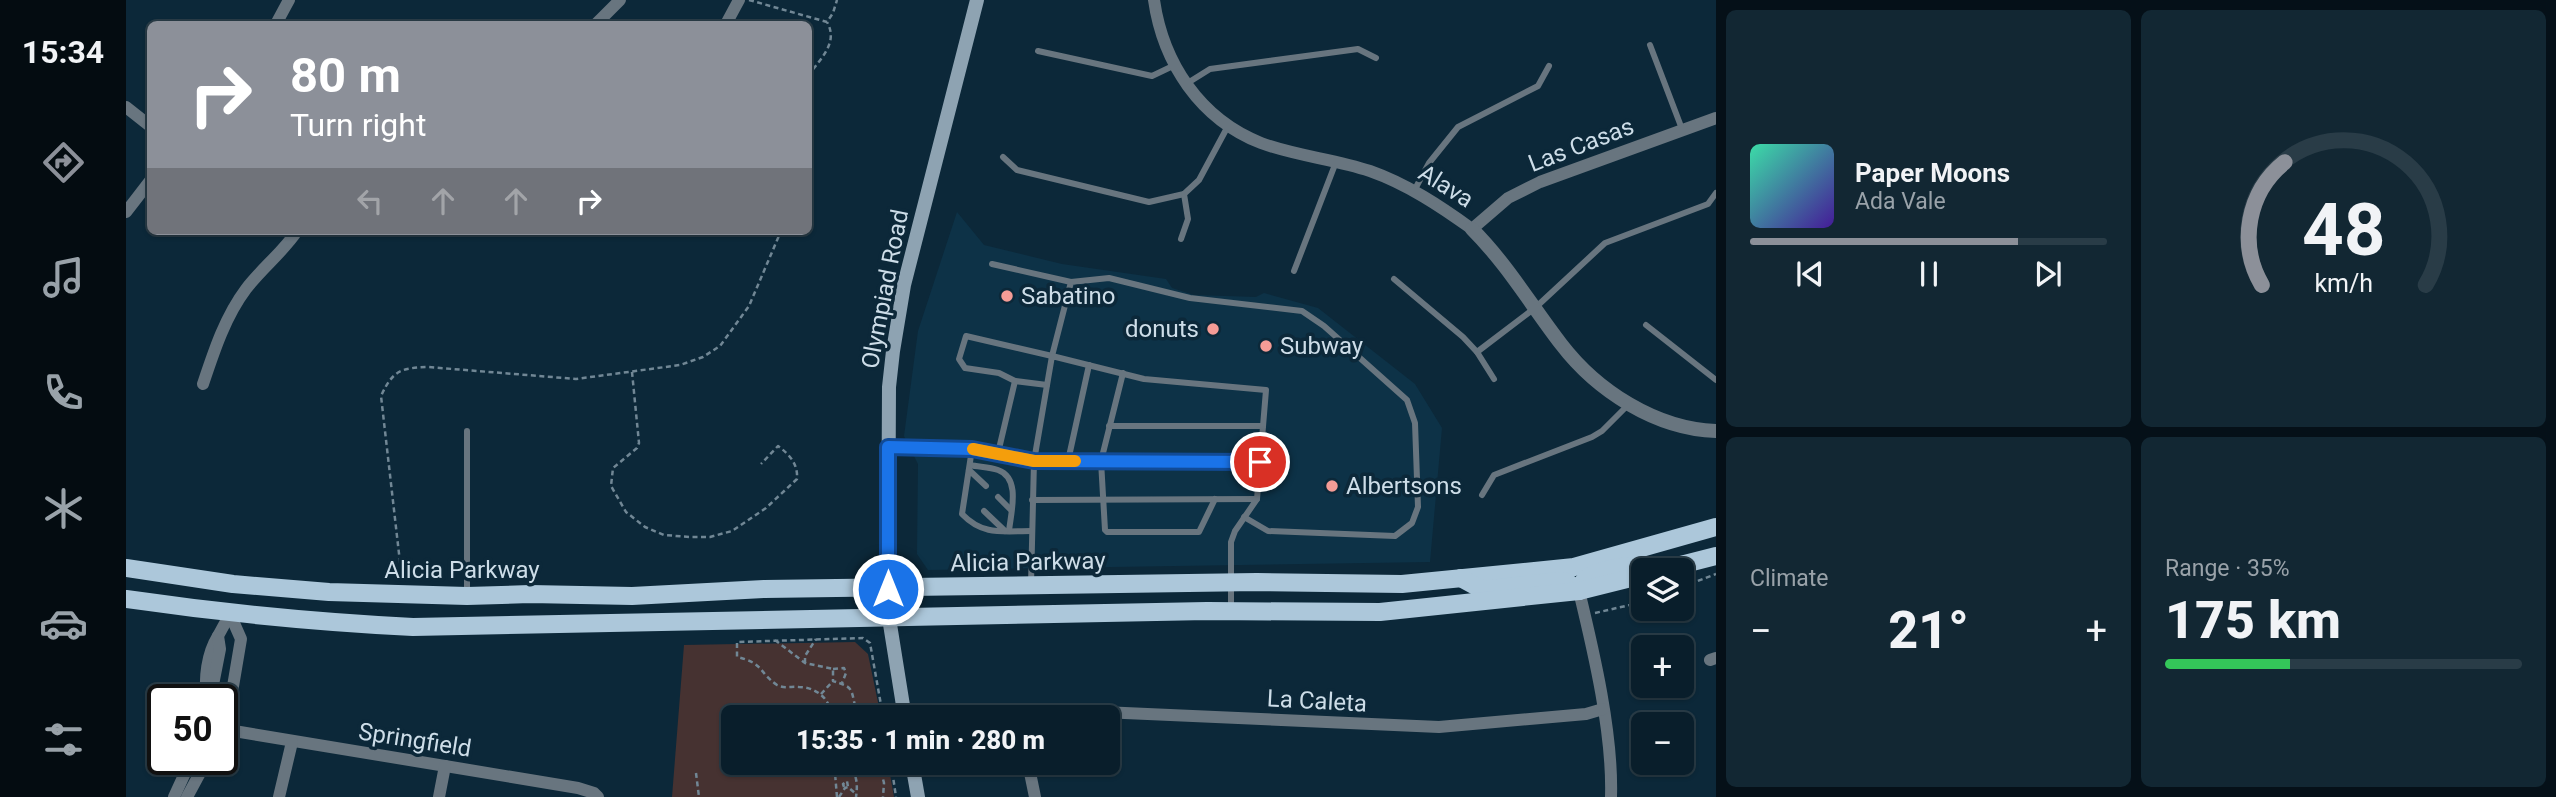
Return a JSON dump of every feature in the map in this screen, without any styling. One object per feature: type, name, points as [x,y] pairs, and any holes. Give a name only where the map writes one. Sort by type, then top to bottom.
[{"type":"main road","name":"Olympiad Road","points":[[903,705],[889,618],[889,387],[904,285],[977,0]]},
{"type":"main road","name":"Alicia Parkway","points":[[126,568],[233,584],[403,595],[467,596],[632,596],[764,589],[1231,583],[1402,584],[1574,567],[1716,527]]},
{"type":"main road","points":[[1579,591],[1584,580],[1593,575],[1657,557],[1673,541]]},
{"type":"main road","points":[[1694,562],[1716,556]]},
{"type":"main road","points":[[1461,578],[1483,590],[1557,581],[1567,582],[1579,591]]},
{"type":"main road","points":[[126,599],[230,614],[413,627],[1231,611],[1381,612],[1579,591],[1631,578]]},
{"type":"main road","points":[[230,614],[233,584]]},
{"type":"main road","points":[[914,775],[918,797]]},
{"type":"street","points":[[278,21],[289,0]]},
{"type":"street","points":[[599,21],[620,0]]},
{"type":"street","points":[[728,21],[739,0]]},
{"type":"street","name":"Alava","points":[[1154,0],[1163,43],[1186,84],[1209,112],[1228,126],[1264,144],[1371,172],[1414,191],[1472,229],[1505,265],[1562,346],[1601,385],[1629,404],[1678,425],[1716,431]]},
{"type":"street","points":[[126,107],[147,124]]},
{"type":"street","name":"Las Casas","points":[[1472,229],[1508,198],[1532,185],[1716,118]]},
{"type":"street","points":[[126,212],[147,185]]},
{"type":"street","points":[[203,384],[219,338],[232,311],[246,289],[293,235]]},
{"type":"street","points":[[1579,591],[1603,709],[1612,780],[1611,797]]},
{"type":"street","points":[[213,684],[220,649],[218,636],[230,614]]},
{"type":"street","points":[[230,614],[241,639],[234,684]]},
{"type":"street","name":"La Caleta","points":[[1120,713],[1439,727],[1586,714],[1603,709]]},
{"type":"street","name":"Springfield","points":[[238,732],[578,788],[598,797]]},
{"type":"street","points":[[279,797],[292,742]]},
{"type":"street","points":[[439,797],[445,766]]},
{"type":"street","points":[[174,797],[184,775]]},
{"type":"street","points":[[187,797],[199,775]]},
{"type":"street","points":[[1030,775],[1035,797]]},
{"type":"lane","points":[[1650,45],[1682,129]]},
{"type":"lane","points":[[1186,84],[1210,69],[1358,49],[1376,58]]},
{"type":"lane","points":[[1038,51],[1152,76],[1175,65]]},
{"type":"lane","points":[[1414,191],[1429,163],[1458,127],[1538,86],[1549,66]]},
{"type":"lane","points":[[1003,156],[1017,170],[1150,202],[1184,194],[1199,180],[1228,126]]},
{"type":"lane","points":[[1294,271],[1336,162]]},
{"type":"lane","points":[[1477,352],[1535,308],[1605,243],[1708,204],[1716,193]]},
{"type":"lane","points":[[1181,239],[1188,219],[1184,194]]},
{"type":"lane","points":[[992,264],[1071,282],[1109,278],[1190,298],[1302,311],[1356,353],[1407,400],[1415,423],[1418,507],[1412,523],[1395,536],[1268,531],[1244,517]]},
{"type":"lane","points":[[1394,279],[1463,337],[1477,352],[1494,379]]},
{"type":"lane","points":[[1031,586],[1034,461],[1052,356],[1071,282]]},
{"type":"lane","points":[[1646,325],[1716,380]]},
{"type":"lane","points":[[1047,385],[1015,381],[999,373],[965,368],[959,359],[966,335],[1144,379],[1266,390],[1258,499],[1235,531],[1231,542],[1231,611]]},
{"type":"lane","points":[[1068,461],[1089,365]]},
{"type":"lane","points":[[1122,373],[1101,461],[1101,500],[1105,530],[1197,533],[1215,499]]},
{"type":"lane","points":[[998,453],[1015,381]]},
{"type":"lane","points":[[1482,495],[1494,475],[1592,437],[1602,431],[1629,404]]},
{"type":"lane","points":[[1109,426],[1263,426]]},
{"type":"lane","points":[[467,431],[467,596]]},
{"type":"lane","points":[[888,447],[972,449],[1034,461],[1260,462]]},
{"type":"lane","points":[[972,449],[962,513],[971,523],[983,530],[1031,531]]},
{"type":"lane","points":[[969,467],[986,486]]},
{"type":"lane","points":[[969,467],[998,470],[1008,476],[1013,487],[1007,531]]},
{"type":"lane","points":[[964,494],[972,500]]},
{"type":"lane","points":[[998,497],[1011,510]]},
{"type":"lane","points":[[1032,500],[1258,499]]},
{"type":"lane","points":[[984,511],[1007,531]]},
{"type":"path","points":[[748,0],[827,22],[831,29],[827,51],[812,71]]},
{"type":"path","points":[[827,22],[837,0]]},
{"type":"path","points":[[403,595],[381,396],[388,382],[405,368],[428,367],[576,379],[680,365],[703,357],[720,346],[749,306],[779,235]]},
{"type":"path","points":[[632,372],[639,443],[637,448],[613,468],[611,486],[626,512],[645,527],[664,535],[690,537],[710,537],[732,531],[766,508],[797,479],[798,468],[787,452],[778,446],[761,464]]},
{"type":"path","points":[[1694,582],[1716,574]]},
{"type":"path","points":[[1585,615],[1631,605]]},
{"type":"path","points":[[805,663],[805,656],[816,639]]},
{"type":"path","points":[[775,640],[805,663],[833,669],[844,668],[846,673],[842,684]]},
{"type":"path","points":[[828,705],[821,695],[802,687],[776,684],[760,666],[751,660],[737,657],[737,642],[868,640],[881,705]]},
{"type":"path","points":[[821,695],[833,681],[833,669]]},
{"type":"path","points":[[833,681],[849,686],[854,694],[855,705]]},
{"type":"path","points":[[696,773],[699,797]]},
{"type":"path","points":[[835,775],[838,797]]},
{"type":"path","points":[[837,775],[856,796]]},
{"type":"path","points":[[845,782],[850,775]]},
{"type":"path","points":[[855,775],[856,796]]},
{"type":"path","points":[[882,775],[884,797]]},
{"type":"path","points":[[893,775],[896,797]]},
{"type":"path","points":[[838,797],[846,787]]},
{"type":"shaded area","points":[[957,212],[984,245],[1062,264],[1166,279],[1172,288],[1194,295],[1256,297],[1264,293],[1318,308],[1415,384],[1442,428],[1430,562],[928,570],[917,554],[918,464],[904,436],[918,331]]},
{"type":"shaded area","points":[[855,642],[868,654],[879,705],[721,705],[721,775],[890,775],[894,797],[672,797],[684,645]]},
{"type":"slow traffic","points":[[973,449],[1034,461],[1075,461]]},
{"type":"place","name":"Sabatino","points":[[1007,296]]},
{"type":"place","name":"donuts","points":[[1213,329]]},
{"type":"place","name":"Subway","points":[[1266,346]]},
{"type":"place","name":"Albertsons","points":[[1332,486]]},
{"type":"route","points":[[888,589],[888,447],[972,449],[1034,461],[1260,462]]}]
